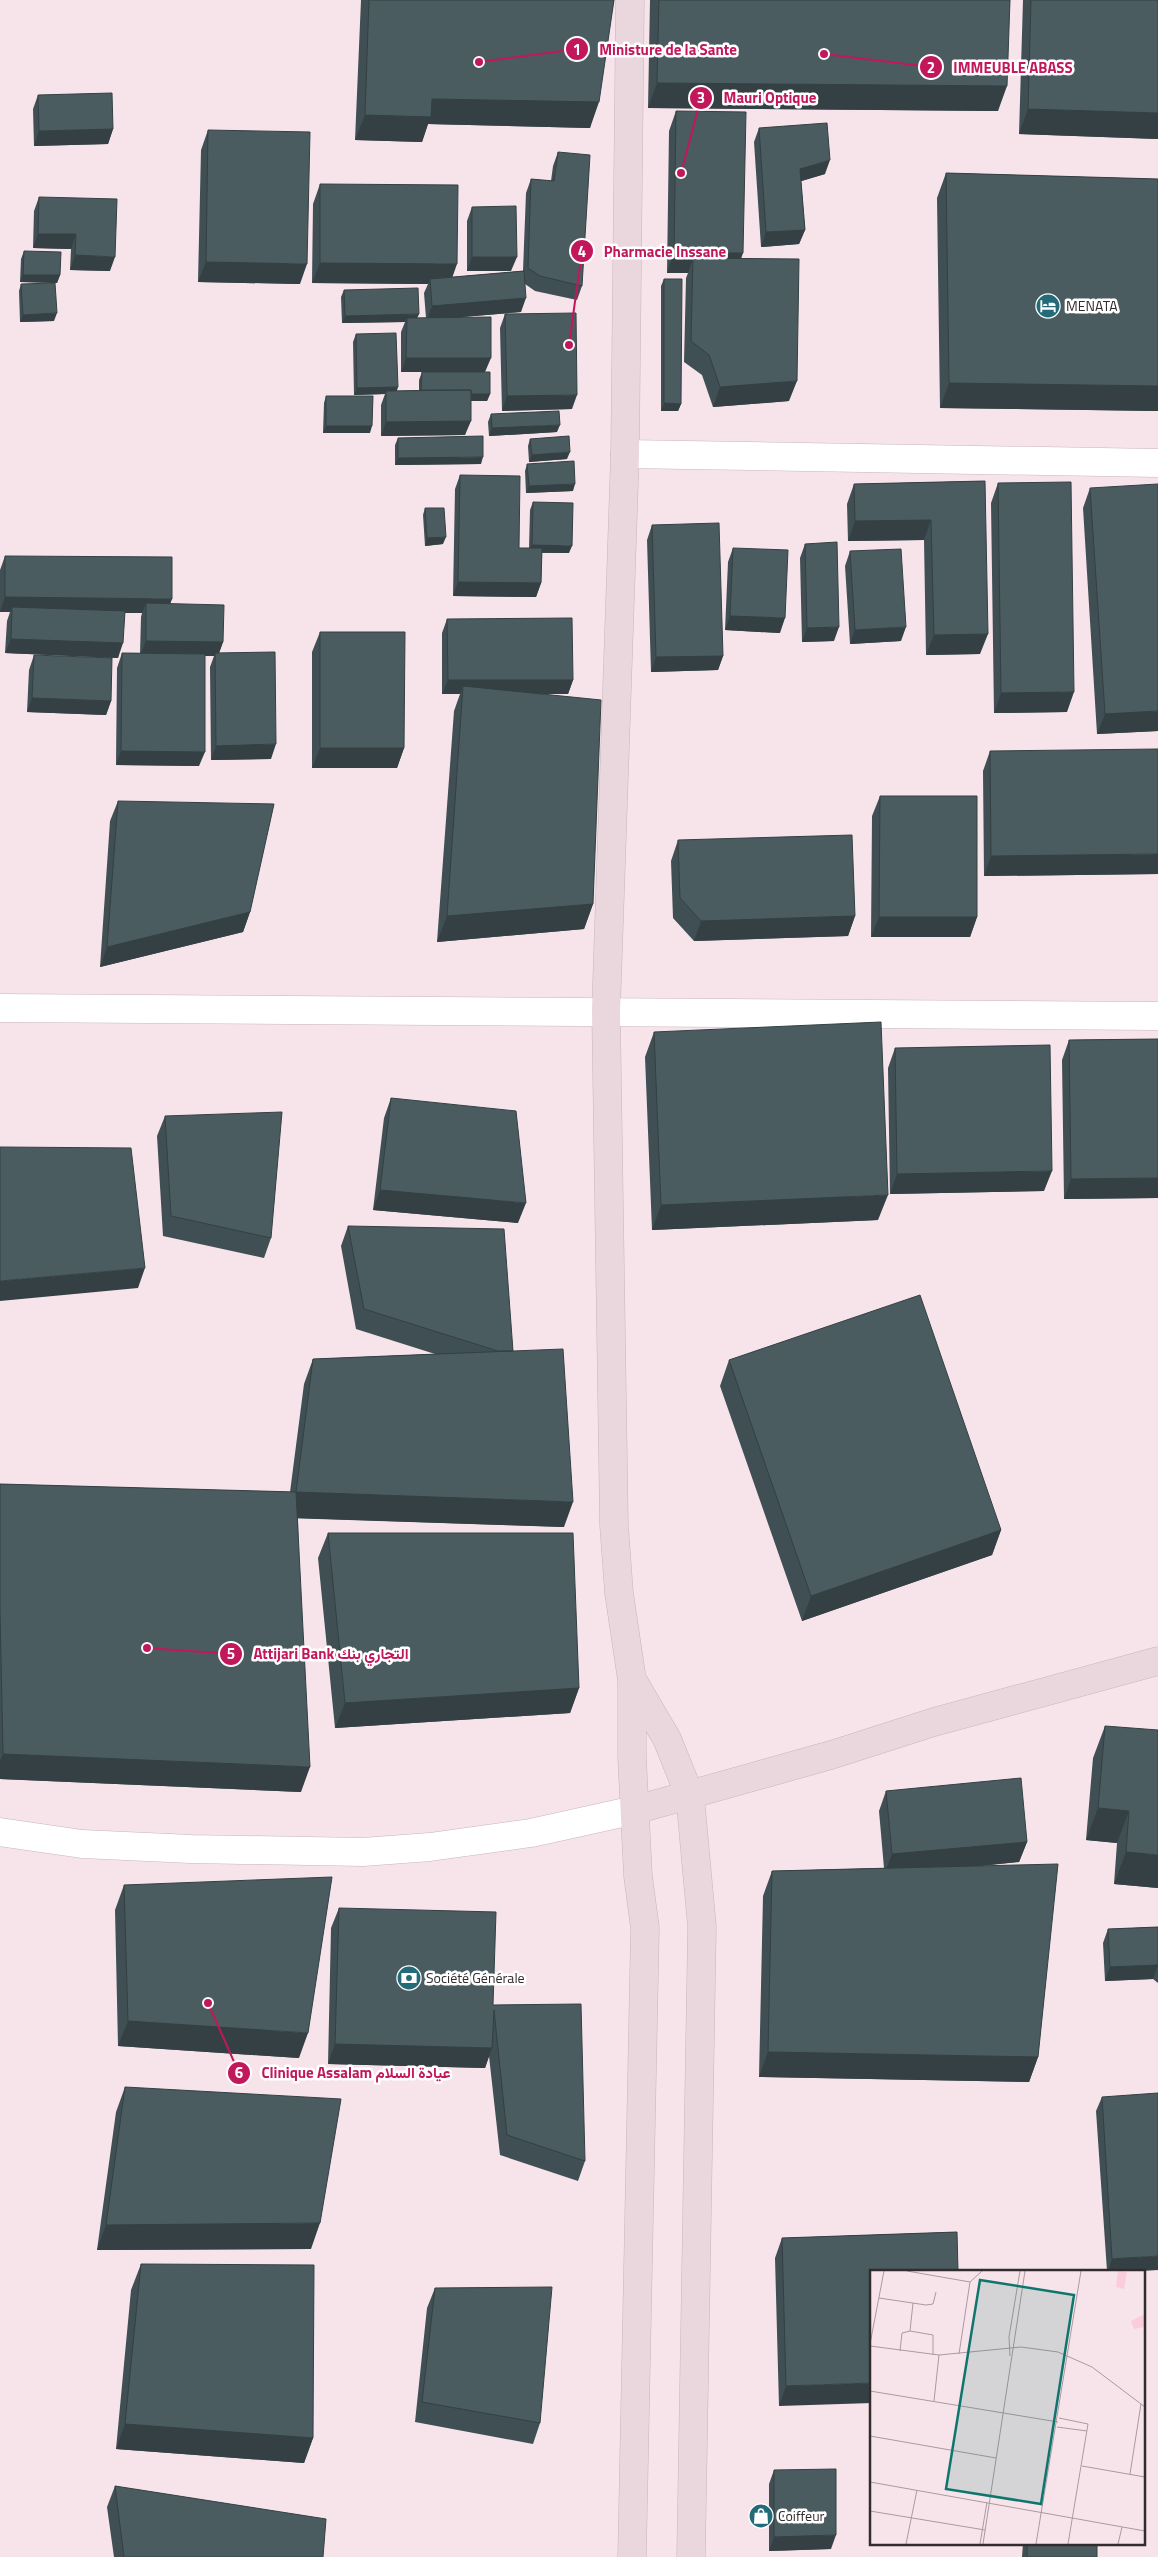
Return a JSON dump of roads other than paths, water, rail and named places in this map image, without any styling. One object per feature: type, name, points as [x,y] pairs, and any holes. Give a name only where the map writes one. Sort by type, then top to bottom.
[{"type":"street","points":[[630,0],[625,454],[606,1011],[614,1525],[619,1593],[632,1680],[632,1757],[638,1876],[645,1928],[632,2557]]},
{"type":"street","points":[[625,454],[1158,463]]},
{"type":"street","points":[[0,1008],[1158,1016]]},
{"type":"street","points":[[0,1832],[82,1844],[191,1849],[363,1852],[430,1848],[531,1833],[636,1810],[690,1796],[934,1722],[1158,1661]]},
{"type":"street","points":[[632,1680],[667,1739],[690,1796],[702,1927],[691,2557]]},
{"type":"place","name":"IMMEUBLE ABASS","points":[[824,54]]},
{"type":"place","name":"Ministure de la Sante","points":[[479,62]]},
{"type":"place","name":"Mauri Optique","points":[[681,173]]},
{"type":"place","name":"MENATA","points":[[1048,306]]},
{"type":"place","name":"Pharmacie Inssane","points":[[569,345]]},
{"type":"place","name":"Attijari Bank التجاري بنك","points":[[147,1648]]},
{"type":"place","name":"Société Générale","points":[[409,1978]]},
{"type":"place","name":"Clinique Assalam عيادة السلام","points":[[208,2003]]},
{"type":"place","name":"Coiffeur","points":[[761,2516]]}]
